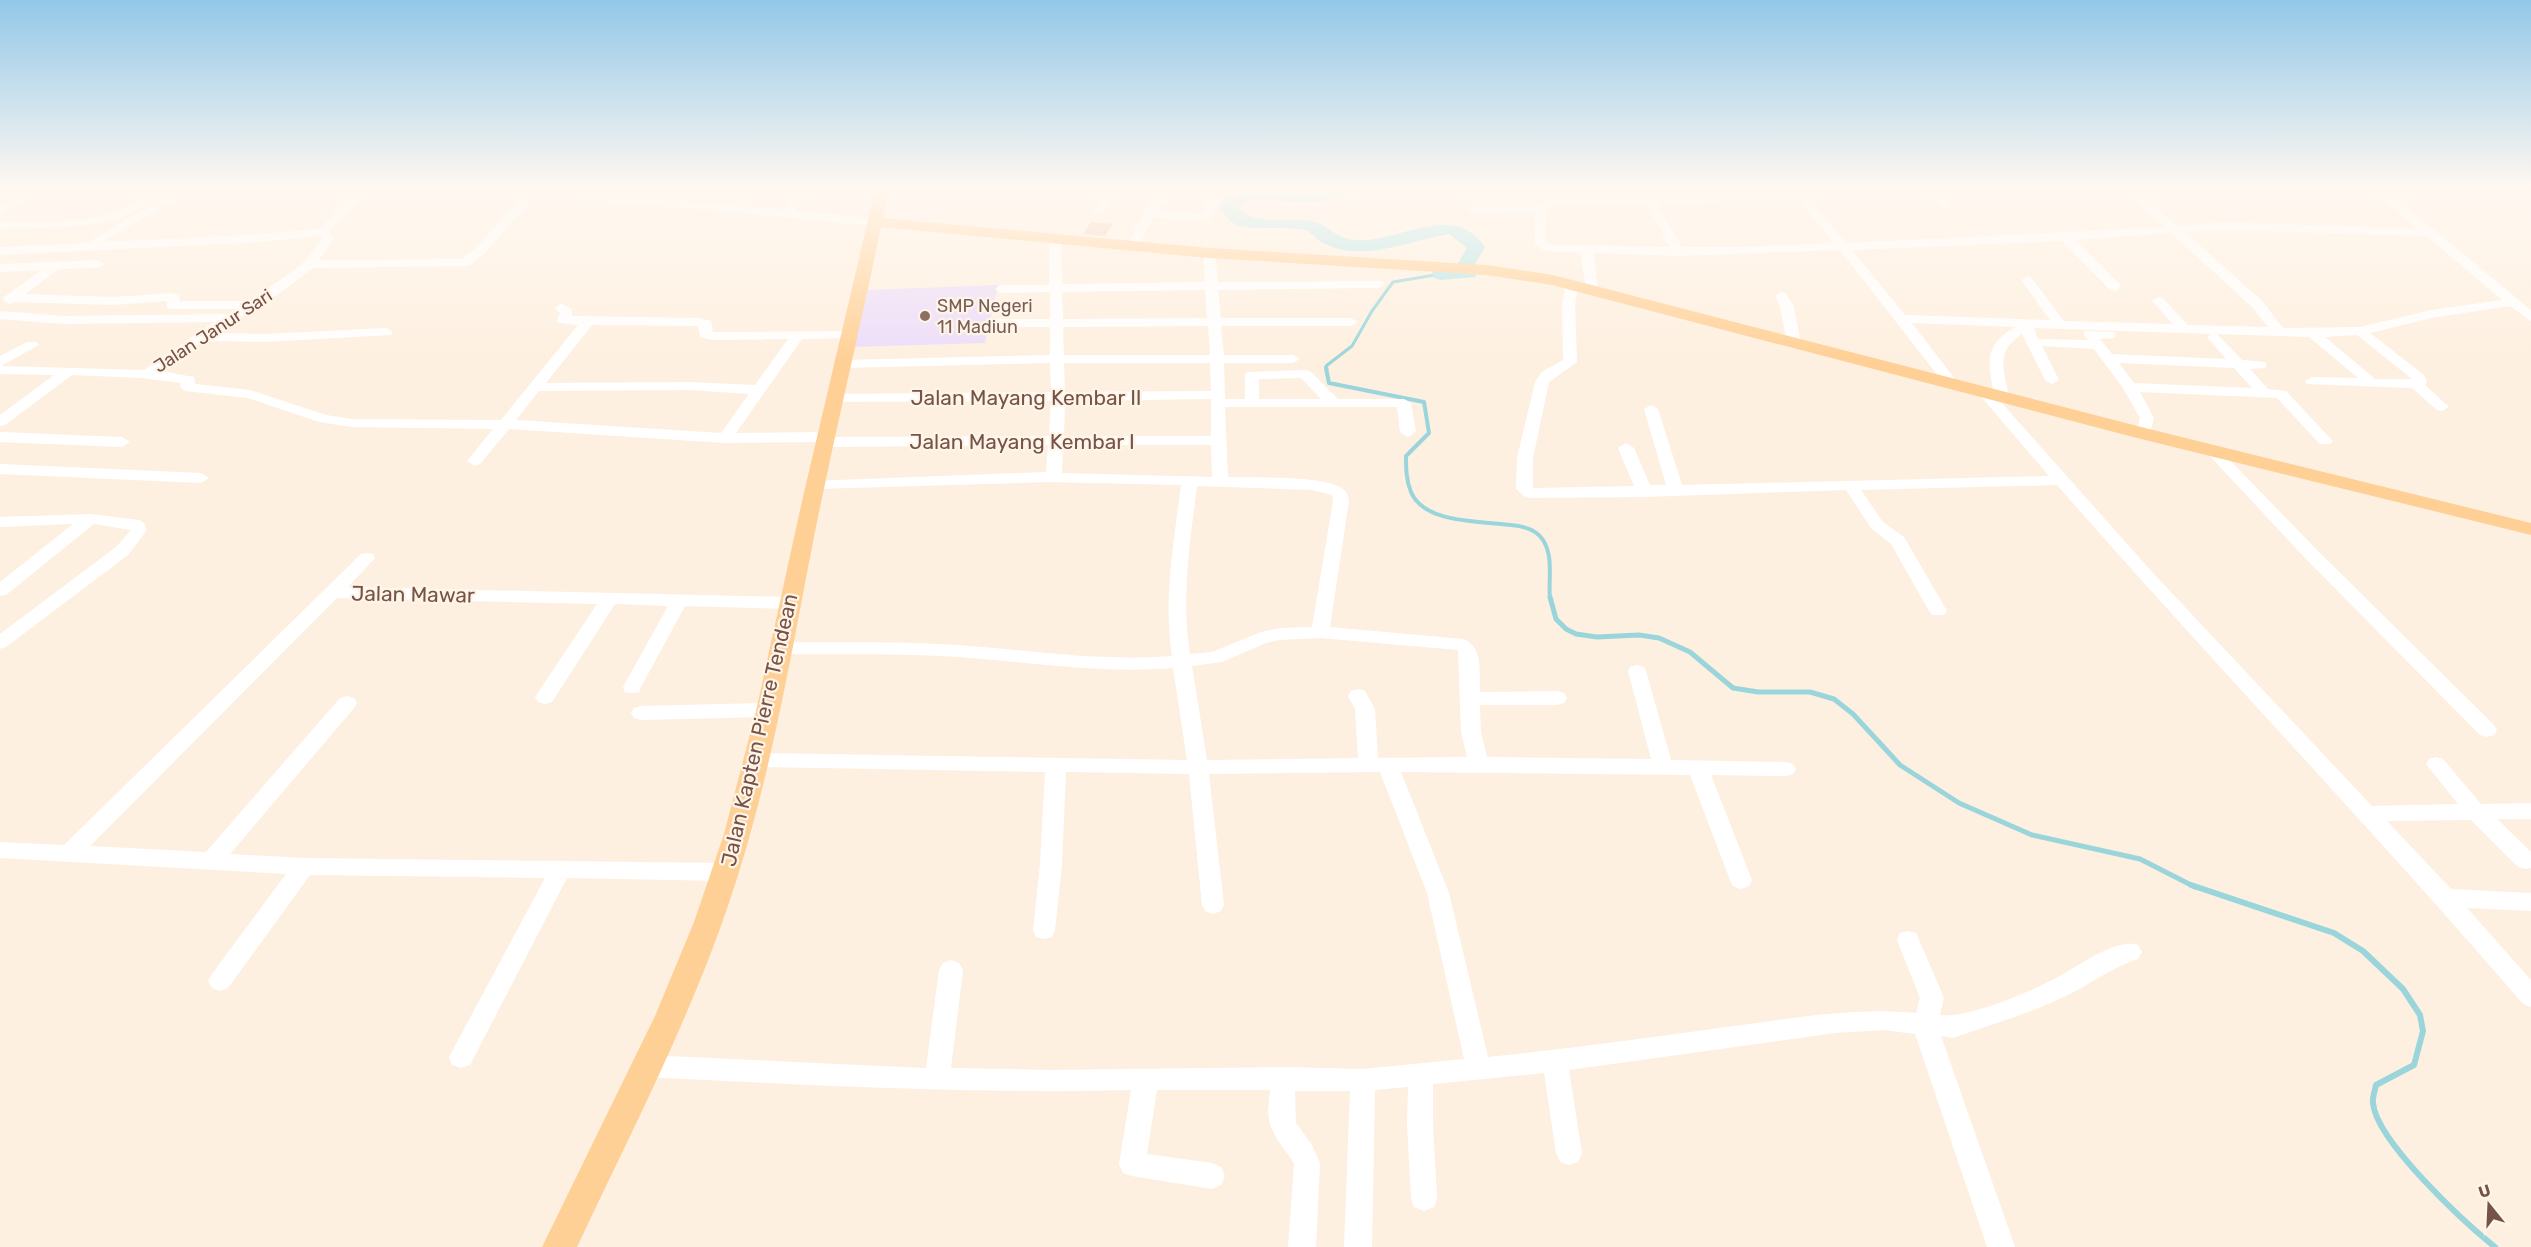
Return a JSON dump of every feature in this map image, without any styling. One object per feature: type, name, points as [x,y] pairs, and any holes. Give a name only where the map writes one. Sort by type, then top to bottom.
[{"type":"main road","name":"Jalan Kapten Pierre Tendean","points":[[559,1247],[646,1066],[706,928],[726,872],[757,760],[834,398],[871,244]]},
{"type":"main road","points":[[1112,244],[1209,253],[1487,270],[1572,285],[2144,434],[2531,529]]},
{"type":"street","points":[[0,251],[127,244]]},
{"type":"street","name":"Jalan Janur Sari","points":[[147,374],[200,337],[255,305],[307,264],[326,244]]},
{"type":"street","points":[[307,264],[465,263],[485,244]]},
{"type":"street","points":[[1054,478],[1058,398],[1055,244]]},
{"type":"street","points":[[1542,244],[1552,248],[1586,250],[1679,252],[1906,244]]},
{"type":"street","points":[[1675,244],[1679,252]]},
{"type":"street","points":[[1842,244],[1951,383]]},
{"type":"street","points":[[2072,244],[2115,287]]},
{"type":"street","points":[[2189,244],[2257,304],[2279,332]]},
{"type":"street","points":[[2444,244],[2531,317]]},
{"type":"street","points":[[1586,250],[1592,287]]},
{"type":"street","points":[[1209,253],[1217,360],[1220,481]]},
{"type":"street","points":[[0,306],[72,255]]},
{"type":"street","points":[[0,268],[98,264]]},
{"type":"street","points":[[2027,280],[2061,326]]},
{"type":"street","points":[[1001,289],[1379,284]]},
{"type":"street","points":[[1572,285],[1566,301],[1572,350],[1570,362],[1546,375],[1542,382],[1525,458],[1524,489],[1534,494],[2060,480]]},
{"type":"street","points":[[1781,296],[1787,307],[1794,343]]},
{"type":"street","points":[[13,298],[113,301],[171,297],[174,298],[172,305],[255,305]]},
{"type":"street","points":[[2158,301],[2185,329]]},
{"type":"street","points":[[1900,319],[2028,326],[2313,333],[2360,331],[2431,314],[2513,302]]},
{"type":"street","points":[[561,308],[567,312],[564,320],[699,322],[706,324],[705,334],[710,336],[850,334]]},
{"type":"street","points":[[0,315],[64,320],[230,318]]},
{"type":"street","points":[[475,461],[588,321]]},
{"type":"street","points":[[996,323],[1351,321]]},
{"type":"street","points":[[2028,326],[2052,380]]},
{"type":"street","points":[[2028,326],[2009,335],[1999,347],[1993,394],[2060,480],[2147,578],[2445,898],[2531,997]]},
{"type":"street","points":[[2312,381],[2415,383],[2421,380],[2360,331]]},
{"type":"street","points":[[200,337],[266,338],[386,332]]},
{"type":"street","points":[[2313,333],[2372,383]]},
{"type":"street","points":[[2144,434],[2146,418],[2130,387],[2090,334],[2230,338]]},
{"type":"street","points":[[725,438],[798,336]]},
{"type":"street","points":[[2214,338],[2264,393]]},
{"type":"street","points":[[2043,342],[2098,345]]},
{"type":"street","points":[[0,362],[32,345]]},
{"type":"street","points":[[2109,358],[2260,365]]},
{"type":"street","points":[[842,364],[1057,359],[1293,359]]},
{"type":"street","points":[[0,370],[147,374]]},
{"type":"street","points":[[0,422],[67,372]]},
{"type":"street","points":[[1252,403],[1252,375],[1296,372],[1308,376],[1334,403]]},
{"type":"street","name":"Jalan Mayang Kembar I","points":[[147,374],[189,380],[187,387],[190,388],[250,394],[317,416],[352,423],[503,424],[725,438],[1220,440]]},
{"type":"street","points":[[2415,383],[2442,407]]},
{"type":"street","points":[[534,387],[670,386],[759,390]]},
{"type":"street","points":[[2130,387],[2281,394],[2325,441]]},
{"type":"street","name":"Jalan Mayang Kembar II","points":[[834,398],[1217,399],[1252,403],[1404,403],[1408,432]]},
{"type":"street","points":[[1651,409],[1676,491]]},
{"type":"street","points":[[0,437],[122,442]]},
{"type":"street","points":[[1626,448],[1645,492]]},
{"type":"street","points":[[2213,451],[2310,553],[2487,730]]},
{"type":"street","points":[[0,469],[201,478]]},
{"type":"street","points":[[817,484],[1054,478],[1220,481],[1322,486],[1339,493],[1341,501],[1320,632]]},
{"type":"street","points":[[1190,481],[1176,606],[1176,625],[1198,767],[1213,905]]},
{"type":"street","points":[[1851,486],[1877,525],[1898,541],[1938,611]]},
{"type":"street","points":[[0,591],[90,519]]},
{"type":"street","points":[[0,522],[90,519],[133,523],[138,526],[139,531],[122,551],[0,643]]},
{"type":"street","points":[[335,592],[367,558]]},
{"type":"street","name":"Jalan Mawar","points":[[70,852],[335,592],[790,603]]},
{"type":"street","points":[[544,697],[610,598]]},
{"type":"street","points":[[632,687],[680,601]]},
{"type":"street","points":[[780,648],[956,651],[1124,664],[1181,663],[1226,655],[1261,638],[1279,634],[1320,632],[1463,645],[1469,653],[1471,732],[1479,764]]},
{"type":"street","points":[[1637,671],[1663,768]]},
{"type":"street","points":[[1358,696],[1365,708],[1378,766],[1438,893],[1478,1068]]},
{"type":"street","points":[[1470,699],[1557,698]]},
{"type":"street","points":[[212,861],[347,703]]},
{"type":"street","points":[[641,714],[767,710]]},
{"type":"street","points":[[757,760],[1198,767],[1479,764],[1786,770]]},
{"type":"street","points":[[1044,930],[1051,864],[1056,764]]},
{"type":"street","points":[[2436,765],[2476,812],[2526,861]]},
{"type":"street","points":[[1698,768],[1741,880]]},
{"type":"street","points":[[2366,814],[2531,811]]},
{"type":"street","points":[[0,850],[304,866],[726,872]]},
{"type":"street","points":[[220,981],[304,866]]},
{"type":"street","points":[[462,1057],[561,870]]},
{"type":"street","points":[[2445,898],[2531,902]]},
{"type":"street","points":[[1908,940],[1932,998],[1925,1026],[2001,1247]]},
{"type":"street","points":[[646,1066],[1051,1082],[1284,1078],[1363,1080],[1555,1061],[1835,1023],[1884,1020],[1925,1026],[1953,1027],[1981,1020],[2063,986],[2110,959],[2130,952]]},
{"type":"street","points":[[937,1079],[951,970]]},
{"type":"street","points":[[1555,1061],[1569,1153]]},
{"type":"street","points":[[1421,1074],[1420,1124],[1424,1198]]},
{"type":"street","points":[[1284,1078],[1282,1116],[1284,1126],[1304,1151],[1307,1163],[1302,1247]]},
{"type":"street","points":[[1146,1079],[1132,1164],[1212,1176]]},
{"type":"street","points":[[1358,1247],[1363,1080]]},
{"type":"shaded area","name":"SMP Negeri 11 Madiun","points":[[998,285],[985,343],[851,347],[867,290]]},
{"type":"waterway","points":[[1348,244],[1355,246],[1383,244]]},
{"type":"waterway","points":[[1441,274],[1468,273],[1464,267],[1475,252],[1476,247],[1473,244]]},
{"type":"waterway","points":[[1327,369],[1326,366],[1352,346],[1372,311],[1393,282],[1441,274]]},
{"type":"waterway","points":[[1326,368],[1329,383],[1424,402],[1429,433],[1406,456],[1407,478],[1411,492],[1428,510],[1441,515],[1455,519],[1520,526],[1537,533],[1543,540],[1548,554],[1550,597]]},
{"type":"waterway","points":[[1550,597],[1556,619],[1566,629],[1576,634],[1597,637],[1639,635],[1659,638],[1690,652],[1733,688],[1758,692],[1810,692],[1834,699],[1853,714],[1900,765],[1959,803],[2032,835],[2140,859],[2191,885]]},
{"type":"waterway","points":[[2191,885],[2334,933],[2363,951],[2403,989],[2420,1015],[2423,1031],[2414,1065],[2376,1085],[2373,1101],[2378,1119],[2389,1138],[2424,1180],[2495,1247]]},
{"type":"waterway","points":[[2191,885],[2195,887]]},
{"type":"place","name":"SMP Negeri 11 Madiun","points":[[925,316]]}]
